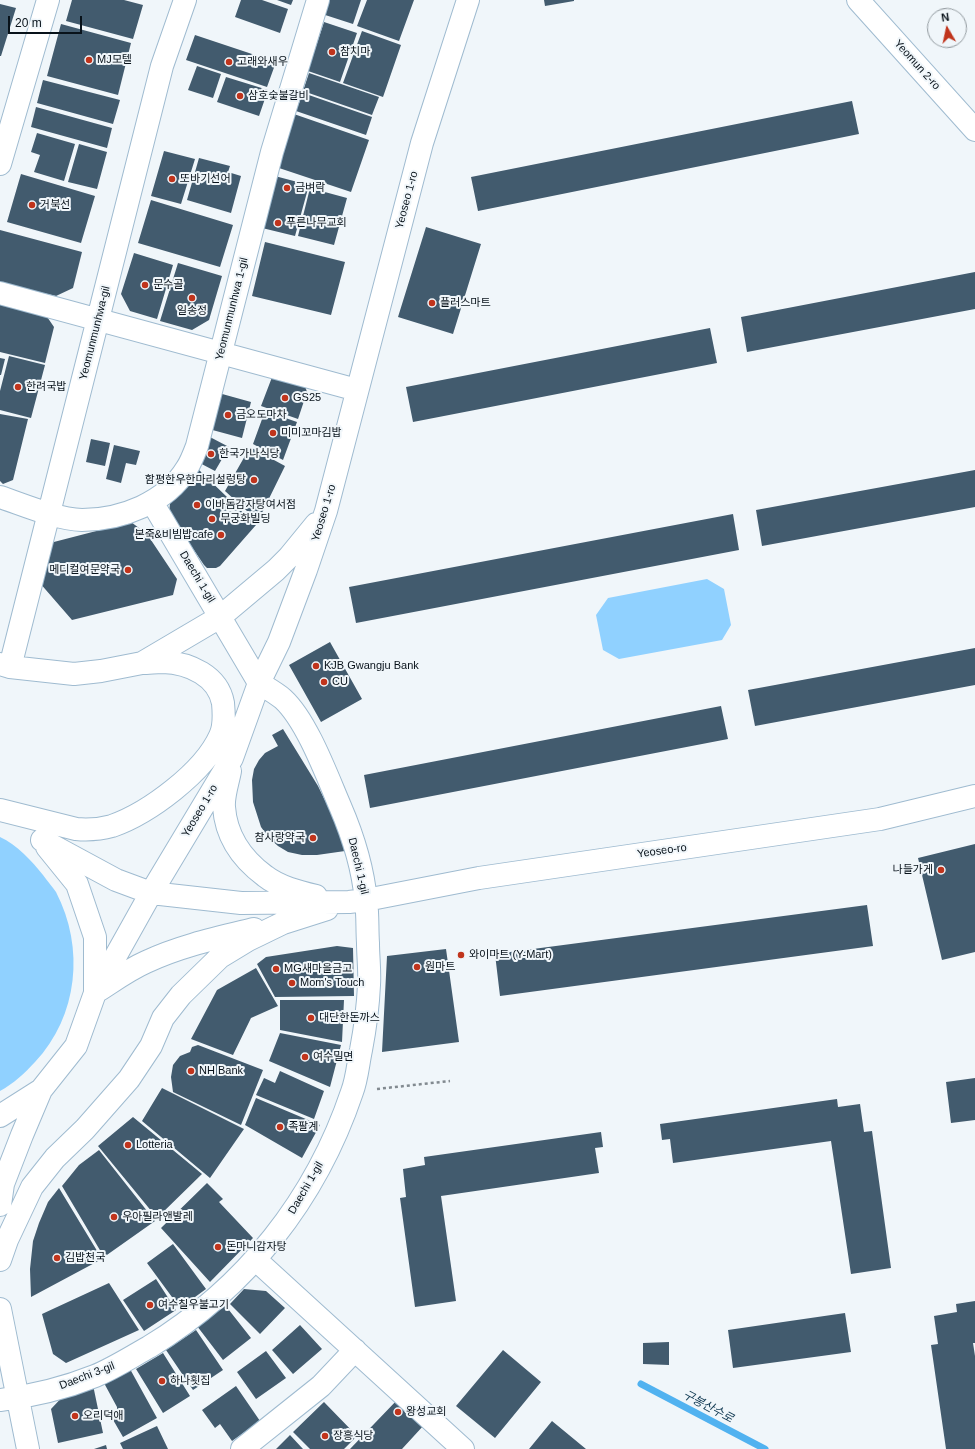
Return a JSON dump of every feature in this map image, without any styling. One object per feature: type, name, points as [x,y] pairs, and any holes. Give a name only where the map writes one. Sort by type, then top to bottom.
[{"type":"street","points":[[0,164],[48,0]]},
{"type":"street","name":"Yeomunmunhwa-gil","points":[[5,666],[49,514],[162,66],[185,0]]},
{"type":"street","name":"Yeomunmunhwa 1-gil","points":[[0,497],[49,514],[81,520],[106,518],[132,511],[152,502],[172,487],[187,469],[197,446],[272,152],[318,0]]},
{"type":"street","name":"Yeoseo 1-ro","points":[[95,993],[151,893],[232,758],[259,683],[279,642],[326,511],[422,143],[468,0]]},
{"type":"street","name":"Yeomun 2-ro","points":[[858,0],[974,122]]},
{"type":"street","points":[[0,293],[357,390]]},
{"type":"street","name":"Daechi 1-gil","points":[[152,502],[259,683],[282,699],[292,709],[302,724],[324,767],[351,834],[358,858],[358,901],[369,985],[363,1035],[352,1092],[338,1132],[312,1181],[289,1218],[256,1260],[219,1296],[172,1332]]},
{"type":"street","points":[[142,663],[220,617],[289,557],[326,511]]},
{"type":"street","points":[[0,812],[76,829],[86,830],[111,826],[145,810],[192,774],[205,760],[220,737],[223,727],[224,710],[221,694],[216,685],[208,676],[197,670],[182,665],[164,662],[142,663],[101,671],[74,674],[5,666]]},
{"type":"street","points":[[232,758],[224,805],[226,825],[233,842],[241,852],[265,877],[281,885],[300,892],[358,901]]},
{"type":"street","name":"Yeoseo-ro","points":[[358,901],[479,878],[880,819],[975,796]]},
{"type":"street","points":[[0,812],[42,840],[116,880],[151,893],[241,903],[358,901]]},
{"type":"street","points":[[0,1205],[3,1184],[22,1135],[42,1090],[76,1046],[95,993],[95,937],[77,884],[42,840]]},
{"type":"street","points":[[95,993],[144,963],[162,955],[224,936],[283,923],[358,901]]},
{"type":"street","points":[[0,1260],[7,1240],[32,1187],[55,1158],[85,1129],[129,1079],[151,1046],[163,1018],[181,995],[220,957],[248,940],[283,923]]},
{"type":"street","points":[[0,1116],[42,1090]]},
{"type":"street","points":[[256,1260],[355,1350],[452,1445]]},
{"type":"street","points":[[0,1310],[9,1399],[28,1449]]},
{"type":"street","name":"Daechi 3-gil","points":[[9,1399],[72,1384],[97,1375],[120,1364],[172,1332]]},
{"type":"street","points":[[242,1449],[321,1386],[355,1350]]},
{"type":"path","points":[[352,1092],[450,1081]]},
{"type":"shaded area","points":[[707,579],[724,589],[731,625],[722,640],[619,659],[603,650],[596,615],[608,598]]},
{"type":"shaded area","points":[[0,837],[12,844],[29,859],[56,892],[65,913],[71,936],[73,958],[72,981],[68,1003],[60,1024],[49,1044],[35,1062],[19,1078],[0,1091]]},
{"type":"building","points":[[72,0],[124,0],[143,5],[133,39],[66,21]]},
{"type":"building","points":[[241,0],[262,0],[288,9],[280,33],[235,17]]},
{"type":"building","points":[[277,0],[293,0],[291,5]]},
{"type":"building","points":[[324,0],[361,0],[353,24],[319,13]]},
{"type":"building","points":[[367,0],[414,0],[399,41],[357,26]]},
{"type":"building","points":[[544,0],[574,0],[574,1],[545,6]]},
{"type":"building","points":[[0,4],[16,8],[1,56],[0,56]]},
{"type":"building","points":[[324,22],[357,33],[340,82],[308,71]]},
{"type":"building","name":"MJ모텔","points":[[61,24],[131,43],[118,95],[47,76]]},
{"type":"building","points":[[362,31],[401,45],[383,97],[343,83]]},
{"type":"building","points":[[195,35],[276,62],[267,87],[186,60]]},
{"type":"building","points":[[197,66],[221,74],[213,98],[188,90]]},
{"type":"building","points":[[309,73],[379,97],[372,115],[303,91]]},
{"type":"building","points":[[226,77],[268,90],[259,116],[217,102]]},
{"type":"building","points":[[43,80],[120,100],[113,124],[37,103]]},
{"type":"building","points":[[303,93],[372,117],[366,135],[296,111]]},
{"type":"building","points":[[852,101],[859,134],[478,211],[471,177]]},
{"type":"building","points":[[36,107],[112,128],[107,148],[31,127]]},
{"type":"building","points":[[291,113],[369,140],[351,192],[273,166]]},
{"type":"building","points":[[37,133],[75,144],[64,181],[34,172],[40,155],[31,152]]},
{"type":"building","points":[[79,144],[107,152],[97,189],[68,182]]},
{"type":"building","points":[[164,151],[195,159],[181,204],[151,196]]},
{"type":"building","points":[[199,158],[230,166],[228,172],[241,176],[231,213],[187,200]]},
{"type":"building","points":[[21,174],[95,196],[81,243],[7,222]]},
{"type":"building","points":[[271,175],[309,185],[295,236],[258,227]]},
{"type":"building","points":[[310,188],[347,198],[334,245],[298,236]]},
{"type":"building","points":[[151,200],[233,225],[220,267],[138,243]]},
{"type":"building","points":[[426,227],[481,244],[453,334],[398,317]]},
{"type":"building","points":[[0,230],[82,252],[73,288],[56,296],[0,283]]},
{"type":"building","points":[[265,242],[345,262],[331,315],[252,296]]},
{"type":"building","points":[[134,253],[173,265],[157,319],[130,311],[121,294]]},
{"type":"building","points":[[178,263],[222,276],[209,320],[192,330],[160,321]]},
{"type":"building","points":[[975,272],[975,309],[747,352],[741,317]]},
{"type":"building","points":[[0,297],[41,308],[54,327],[45,363],[0,352]]},
{"type":"building","points":[[710,328],[717,363],[413,422],[406,387]]},
{"type":"building","points":[[9,356],[45,365],[31,418],[0,410],[0,391]]},
{"type":"building","points":[[0,358],[5,359],[1,375],[0,375]]},
{"type":"building","points":[[274,372],[304,383],[307,392],[298,419],[261,406]]},
{"type":"building","points":[[215,392],[251,402],[242,438],[205,428]]},
{"type":"building","points":[[265,411],[297,422],[283,460],[253,444]]},
{"type":"building","points":[[0,414],[28,419],[13,480],[3,484],[0,481]]},
{"type":"building","points":[[208,436],[229,447],[215,471],[194,460]]},
{"type":"building","points":[[91,439],[110,443],[105,466],[86,462]]},
{"type":"building","points":[[114,445],[140,451],[136,465],[126,463],[121,483],[106,479]]},
{"type":"building","points":[[250,447],[285,466],[258,521],[225,491]]},
{"type":"building","name":"무궁화빌딩","points":[[199,470],[256,525],[220,566],[216,568],[207,568],[204,565],[169,513],[171,494]]},
{"type":"building","points":[[975,470],[975,507],[762,546],[756,510]]},
{"type":"building","points":[[733,514],[739,550],[356,623],[349,587]]},
{"type":"building","points":[[131,522],[147,534],[177,579],[173,595],[72,620],[39,582],[50,543]]},
{"type":"building","points":[[330,642],[362,699],[321,722],[289,665]]},
{"type":"building","points":[[975,648],[975,685],[755,726],[748,690]]},
{"type":"building","points":[[721,706],[728,739],[370,808],[364,775]]},
{"type":"building","points":[[283,729],[318,786],[337,825],[345,851],[317,855],[302,855],[288,852],[269,838],[261,827],[253,802],[252,780],[254,769],[265,753],[278,746],[272,735]]},
{"type":"building","points":[[975,844],[975,952],[942,960],[918,858]]},
{"type":"building","points":[[867,905],[873,946],[500,996],[495,954]]},
{"type":"building","points":[[337,946],[353,948],[354,996],[275,997],[257,964],[266,957]]},
{"type":"building","points":[[446,949],[459,1042],[382,1052],[387,956]]},
{"type":"building","points":[[256,968],[278,1006],[251,1018],[233,1055],[191,1039],[217,990]]},
{"type":"building","points":[[280,1000],[344,1000],[342,1042],[280,1030]]},
{"type":"building","points":[[280,1033],[341,1045],[330,1087],[269,1061]]},
{"type":"building","points":[[198,1045],[263,1070],[241,1125],[173,1092],[171,1077],[173,1065],[180,1056],[190,1052],[192,1047]]},
{"type":"building","points":[[280,1071],[324,1091],[314,1119],[256,1095],[264,1078],[275,1083]]},
{"type":"building","points":[[975,1078],[975,1120],[951,1123],[946,1082]]},
{"type":"building","points":[[162,1088],[244,1129],[210,1178],[142,1121]]},
{"type":"building","points":[[256,1098],[320,1125],[302,1158],[245,1125]]},
{"type":"building","points":[[837,1099],[838,1107],[860,1104],[864,1132],[872,1131],[891,1268],[851,1274],[831,1141],[673,1163],[670,1139],[662,1140],[660,1124]]},
{"type":"building","points":[[133,1117],[202,1174],[157,1218],[98,1146]]},
{"type":"building","points":[[601,1132],[603,1147],[595,1148],[599,1173],[441,1196],[456,1301],[415,1307],[400,1198],[406,1197],[403,1169],[425,1165],[424,1157]]},
{"type":"building","points":[[99,1150],[155,1221],[104,1257],[62,1186],[79,1165]]},
{"type":"building","points":[[207,1183],[223,1199],[219,1202],[253,1238],[210,1282],[161,1228]]},
{"type":"building","points":[[59,1188],[102,1259],[31,1297],[30,1269],[33,1241],[48,1202]]},
{"type":"building","points":[[173,1244],[206,1289],[180,1308],[147,1263]]},
{"type":"building","points":[[156,1279],[176,1310],[144,1331],[123,1300]]},
{"type":"building","points":[[109,1283],[139,1330],[66,1363],[53,1354],[42,1314]]},
{"type":"building","points":[[244,1289],[266,1291],[285,1308],[260,1334],[230,1304]]},
{"type":"building","points":[[975,1301],[975,1343],[973,1343],[975,1356],[975,1449],[946,1449],[931,1345],[938,1344],[934,1316],[957,1312],[956,1304]]},
{"type":"building","points":[[225,1305],[251,1338],[223,1360],[197,1326]]},
{"type":"building","points":[[845,1313],[851,1352],[733,1368],[728,1330]]},
{"type":"building","points":[[300,1325],[322,1349],[293,1374],[272,1350]]},
{"type":"building","points":[[196,1330],[223,1370],[193,1390],[166,1350]]},
{"type":"building","points":[[669,1342],[669,1365],[643,1364],[643,1343]]},
{"type":"building","points":[[503,1350],[541,1382],[495,1438],[456,1406]]},
{"type":"building","points":[[266,1351],[286,1378],[256,1399],[237,1372]]},
{"type":"building","points":[[163,1353],[190,1396],[163,1413],[136,1369]]},
{"type":"building","points":[[130,1369],[157,1418],[123,1437],[112,1418],[117,1415],[117,1407],[104,1383]]},
{"type":"building","points":[[93,1385],[103,1433],[58,1443],[51,1409],[68,1391]]},
{"type":"building","points":[[236,1386],[260,1421],[232,1441],[220,1424],[215,1428],[202,1410]]},
{"type":"building","name":"왕성교회","points":[[398,1399],[424,1425],[402,1449],[350,1449]]},
{"type":"building","points":[[324,1402],[357,1436],[344,1449],[310,1449],[293,1432]]},
{"type":"building","points":[[552,1421],[586,1449],[529,1449]]},
{"type":"building","points":[[157,1426],[168,1449],[123,1449],[120,1443]]},
{"type":"building","points":[[290,1435],[303,1449],[276,1449]]},
{"type":"building","points":[[106,1445],[107,1449],[94,1449]]},
{"type":"waterway","name":"구봉산수로","points":[[641,1384],[765,1449]]},
{"type":"place","name":"참치마","points":[[332,52]]},
{"type":"place","name":"MJ모텔","points":[[89,60]]},
{"type":"place","name":"고래와새우","points":[[229,62]]},
{"type":"place","name":"삼호숯불갈비","points":[[240,96]]},
{"type":"place","name":"또바기선어","points":[[172,179]]},
{"type":"place","name":"금벼락","points":[[287,188]]},
{"type":"place","name":"거북선","points":[[32,205]]},
{"type":"place","name":"푸른나무교회","points":[[278,223]]},
{"type":"place","name":"문수골","points":[[145,285]]},
{"type":"place","name":"일송정","points":[[192,298]]},
{"type":"place","name":"플러스마트","points":[[432,303]]},
{"type":"place","name":"한려국밥","points":[[18,387]]},
{"type":"place","name":"GS25","points":[[285,398]]},
{"type":"place","name":"금오도마차","points":[[228,415]]},
{"type":"place","name":"미미꼬마김밥","points":[[273,433]]},
{"type":"place","name":"한국가나식당","points":[[211,454]]},
{"type":"place","name":"함평한우한마리설렁탕","points":[[254,480]]},
{"type":"place","name":"이바돔감자탕여서점","points":[[197,505]]},
{"type":"place","name":"무궁화빌딩","points":[[212,519]]},
{"type":"place","name":"본죽&비빔밥cafe","points":[[221,535]]},
{"type":"place","name":"메디컬여문약국","points":[[128,570]]},
{"type":"place","name":"KJB Gwangju Bank","points":[[316,666]]},
{"type":"place","name":"CU","points":[[324,682]]},
{"type":"place","name":"참사랑약국","points":[[313,838]]},
{"type":"place","name":"나들가게","points":[[941,870]]},
{"type":"place","name":"와이마트 (Y-Mart)","points":[[461,955]]},
{"type":"place","name":"원마트","points":[[417,967]]},
{"type":"place","name":"MG새마을금고","points":[[276,969]]},
{"type":"place","name":"Mom's Touch","points":[[292,983]]},
{"type":"place","name":"대단한돈까스","points":[[311,1018]]},
{"type":"place","name":"여수밀면","points":[[305,1057]]},
{"type":"place","name":"NH Bank","points":[[191,1071]]},
{"type":"place","name":"족팔계","points":[[280,1127]]},
{"type":"place","name":"Lotteria","points":[[128,1145]]},
{"type":"place","name":"우아필라앤발레","points":[[114,1217]]},
{"type":"place","name":"돈마니감자탕","points":[[218,1247]]},
{"type":"place","name":"김밥천국","points":[[57,1258]]},
{"type":"place","name":"여수칠우불고기","points":[[150,1305]]},
{"type":"place","name":"하나횟집","points":[[162,1381]]},
{"type":"place","name":"왕성교회","points":[[398,1412]]},
{"type":"place","name":"오리덕애","points":[[75,1416]]},
{"type":"place","name":"장흥식당","points":[[325,1436]]}]
